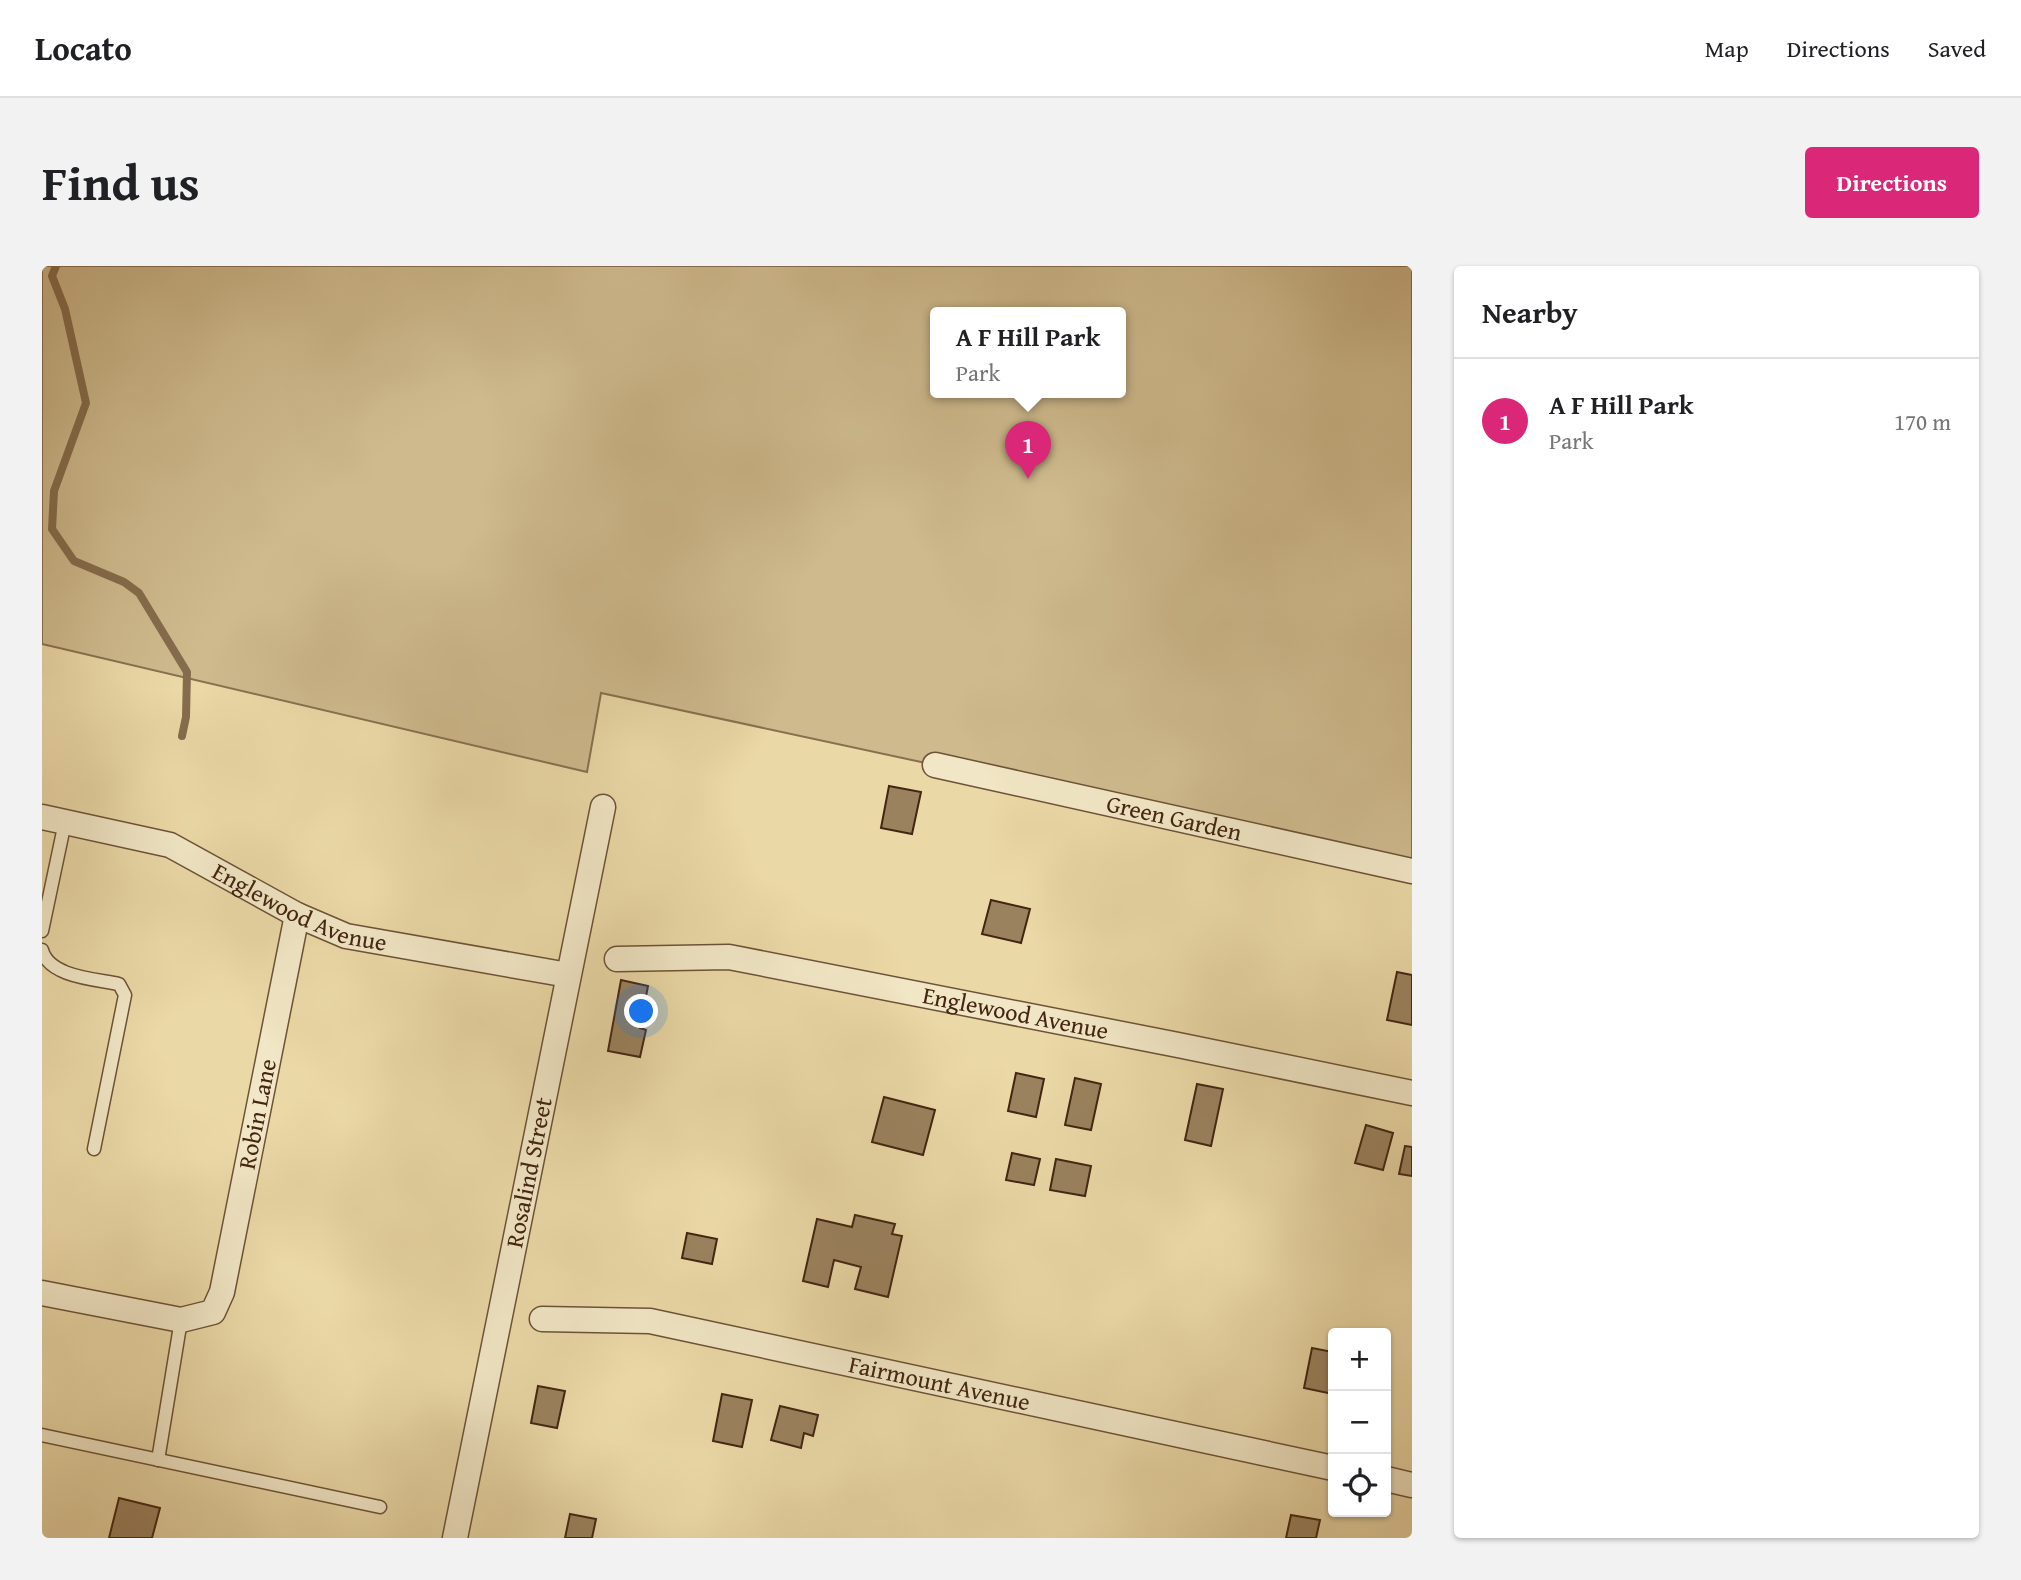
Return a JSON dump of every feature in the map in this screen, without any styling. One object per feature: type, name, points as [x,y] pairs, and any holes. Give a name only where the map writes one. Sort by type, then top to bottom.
[{"type":"street","name":"Green Garden","points":[[935,765],[1412,871]]},
{"type":"street","name":"Rosalind Street","points":[[455,1538],[603,807]]},
{"type":"street","name":"Englewood Avenue","points":[[54,820],[170,845],[297,915],[346,936],[568,975]]},
{"type":"street","name":"Robin Lane","points":[[181,1320],[213,1312],[222,1292],[297,915]]},
{"type":"street","name":"Englewood Avenue","points":[[617,959],[729,957],[1412,1093]]},
{"type":"street","points":[[42,1293],[181,1320]]},
{"type":"street","name":"Fairmount Avenue","points":[[542,1318],[650,1321],[1328,1467]]},
{"type":"street","points":[[1391,1480],[1412,1485]]},
{"type":"lane","points":[[42,931],[54,820]]},
{"type":"lane","points":[[42,950],[44,957],[56,968],[119,985],[125,995],[94,1149]]},
{"type":"lane","points":[[158,1460],[181,1320]]},
{"type":"lane","points":[[42,1435],[380,1507]]},
{"type":"shaded area","points":[[42,266],[1412,266],[1412,875],[935,765],[601,693],[587,772],[42,644]]},
{"type":"building","points":[[889,786],[921,792],[912,834],[881,828]]},
{"type":"building","points":[[991,900],[1030,909],[1021,943],[982,934]]},
{"type":"building","points":[[1397,972],[1412,975],[1412,1025],[1387,1020]]},
{"type":"building","points":[[621,980],[648,986],[640,1028],[646,1030],[640,1057],[608,1051]]},
{"type":"building","points":[[1016,1073],[1044,1079],[1036,1117],[1008,1111]]},
{"type":"building","points":[[1075,1078],[1101,1084],[1091,1130],[1065,1125]]},
{"type":"building","points":[[1197,1084],[1223,1089],[1211,1146],[1185,1140]]},
{"type":"building","points":[[884,1097],[935,1110],[923,1155],[872,1142]]},
{"type":"building","points":[[1366,1125],[1393,1133],[1383,1170],[1355,1163]]},
{"type":"building","points":[[1405,1146],[1412,1147],[1412,1176],[1399,1174]]},
{"type":"building","points":[[1012,1153],[1040,1159],[1034,1185],[1006,1180]]},
{"type":"building","points":[[1056,1159],[1091,1166],[1085,1196],[1050,1190]]},
{"type":"building","points":[[855,1215],[895,1224],[892,1234],[902,1236],[888,1297],[855,1289],[861,1267],[834,1260],[828,1287],[803,1281],[817,1219],[852,1227]]},
{"type":"building","points":[[687,1233],[717,1239],[712,1264],[682,1258]]},
{"type":"building","points":[[1312,1348],[1328,1351],[1328,1393],[1304,1388]]},
{"type":"building","points":[[538,1386],[565,1391],[557,1428],[531,1423]]},
{"type":"building","points":[[722,1394],[752,1400],[742,1447],[713,1441]]},
{"type":"building","points":[[780,1406],[818,1415],[813,1436],[804,1433],[801,1448],[771,1440]]},
{"type":"building","points":[[119,1498],[160,1508],[152,1538],[109,1538]]},
{"type":"building","points":[[570,1514],[596,1519],[592,1538],[565,1538]]},
{"type":"building","points":[[1291,1515],[1320,1520],[1316,1538],[1286,1538]]},
{"type":"waterway","points":[[56,266],[52,276],[65,309],[86,403],[54,491],[52,529],[74,561],[124,582],[139,593],[187,672],[186,717],[182,736]]},
{"type":"place","name":"A F Hill Park","points":[[1028,479]]}]
